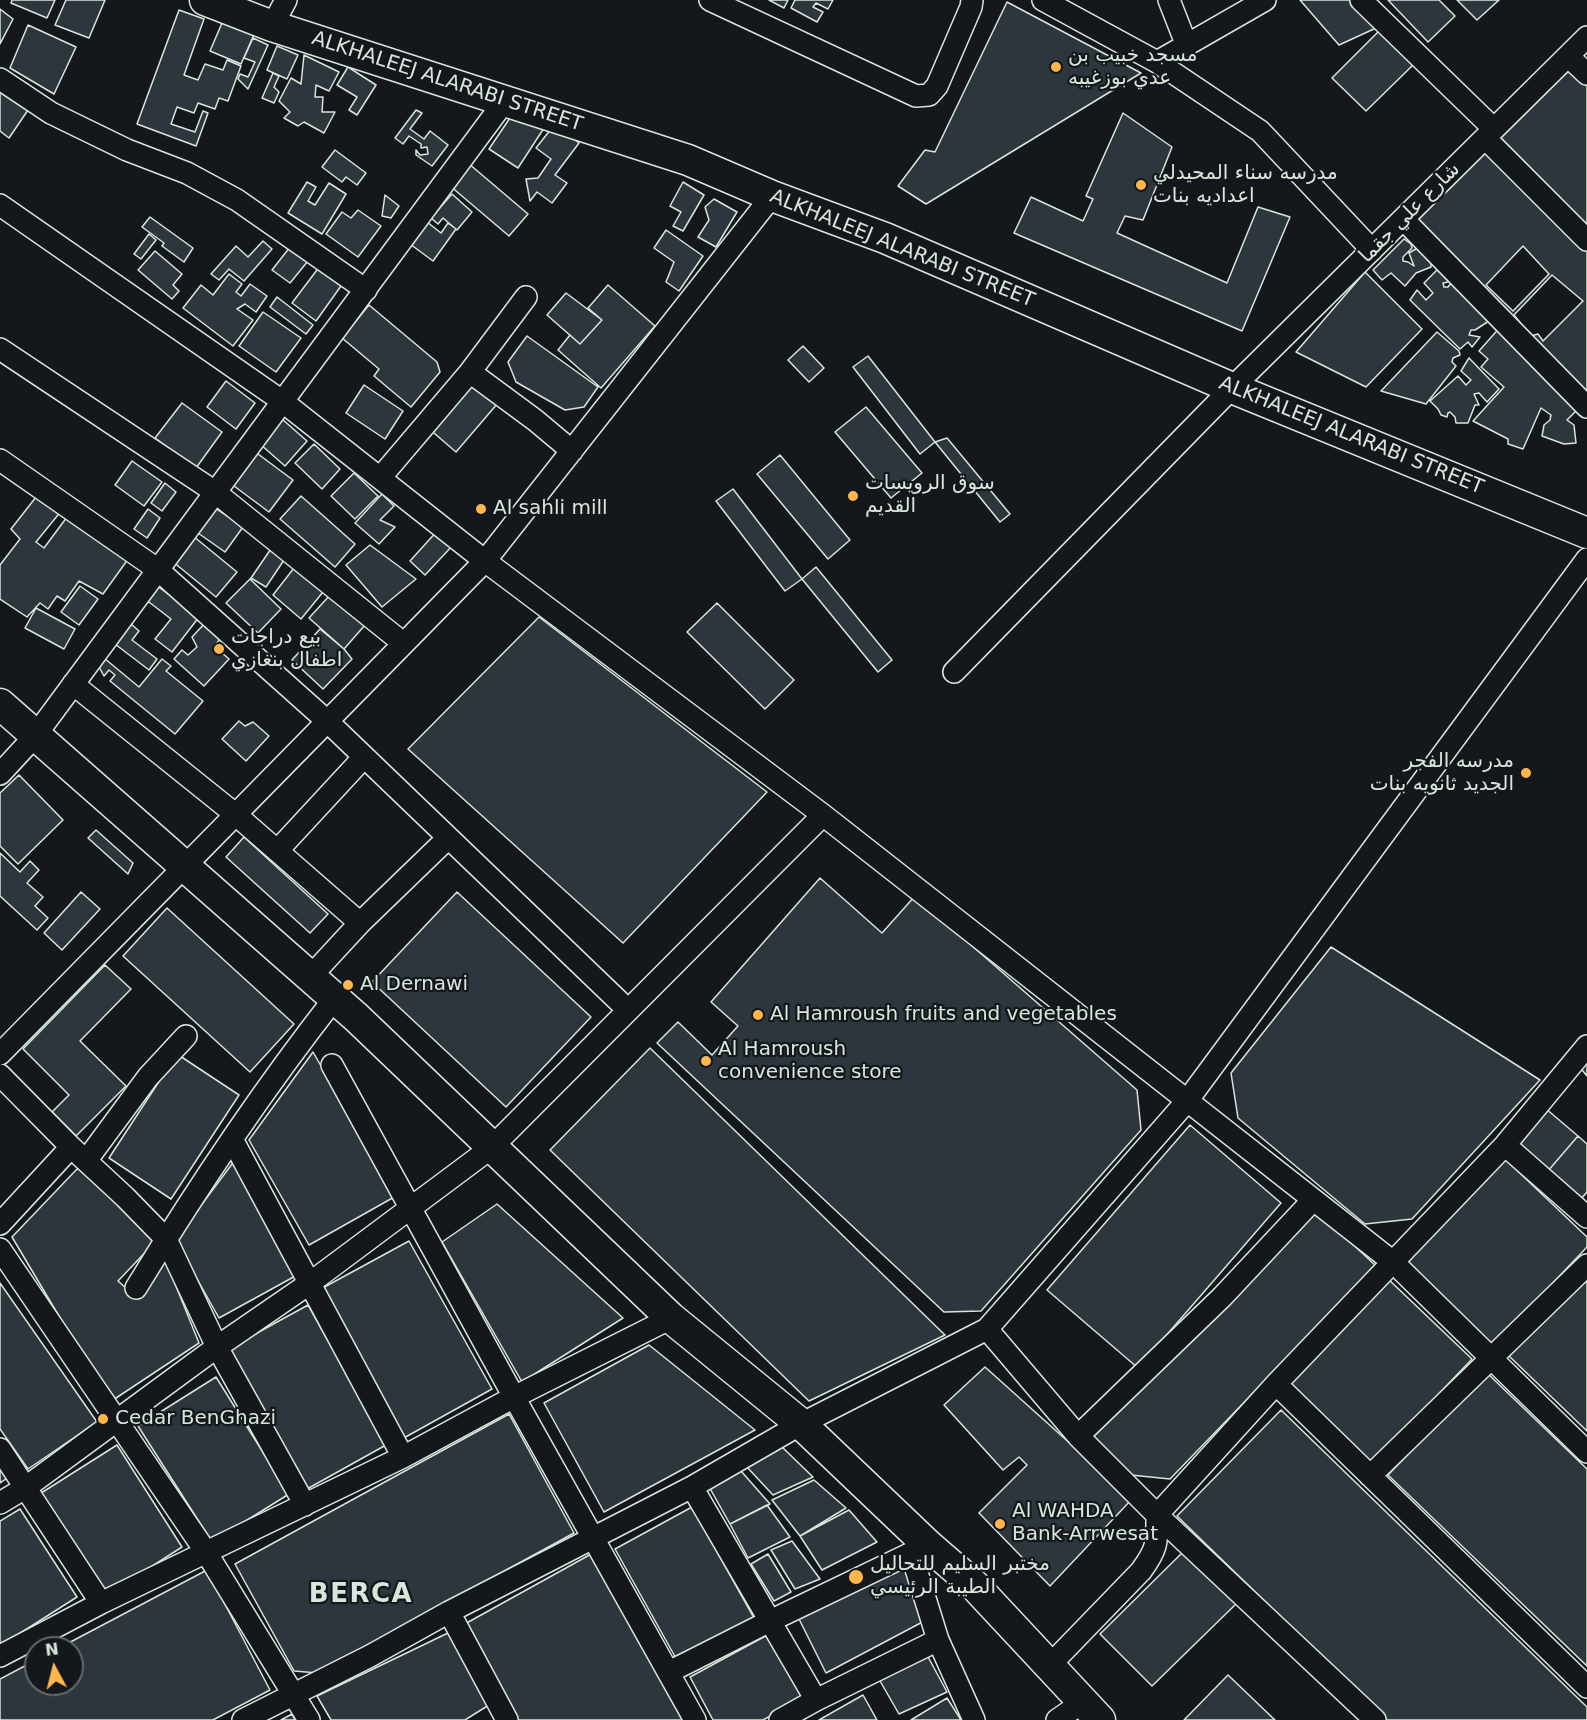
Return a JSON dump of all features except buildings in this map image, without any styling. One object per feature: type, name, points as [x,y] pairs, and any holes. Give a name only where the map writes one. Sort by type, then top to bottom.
[{"type":"main road","name":"ALKHALEEJ ALARABI STREET","points":[[204,0],[272,26],[688,160],[772,196],[885,238],[1232,388],[1587,534]]},
{"type":"main road","points":[[0,704],[356,1017],[670,1318],[801,1424],[919,1549],[973,1584],[1092,1711]]},
{"type":"street","points":[[272,26],[286,0]]},
{"type":"street","points":[[710,0],[916,96],[929,94],[937,86],[972,0]]},
{"type":"street","points":[[1043,0],[1157,62],[1260,131],[1372,250]]},
{"type":"street","points":[[1168,0],[1187,46]]},
{"type":"street","points":[[1157,62],[1265,0]]},
{"type":"street","points":[[1361,0],[1490,134],[1587,240]]},
{"type":"street","name":"شارع علي جقما","points":[[954,672],[1232,388],[1587,37]]},
{"type":"street","points":[[1569,57],[1587,74]]},
{"type":"street","points":[[0,80],[51,113],[127,150],[187,173],[237,200],[366,290]]},
{"type":"street","points":[[0,774],[35,736],[504,102]]},
{"type":"street","points":[[0,1054],[485,561],[772,196]]},
{"type":"street","points":[[0,205],[282,401],[485,561],[823,815],[1393,1262],[1587,1452]]},
{"type":"street","points":[[1404,220],[1587,407]]},
{"type":"street","points":[[380,478],[470,372],[526,297]]},
{"type":"street","points":[[0,349],[215,492],[403,644]]},
{"type":"street","points":[[470,372],[535,420],[572,451]]},
{"type":"street","points":[[0,460],[157,569],[327,721],[628,1010]]},
{"type":"street","points":[[243,1720],[692,1488],[801,1424],[987,1329],[1187,1101],[1587,559]]},
{"type":"street","points":[[73,684],[235,814],[360,923]]},
{"type":"street","points":[[277,850],[364,757]]},
{"type":"street","points":[[0,1503],[25,1488],[217,1347],[310,1283],[491,1148],[823,815]]},
{"type":"street","points":[[310,976],[360,923],[448,838]]},
{"type":"street","points":[[136,1288],[165,1239],[270,1082],[334,999]]},
{"type":"street","points":[[0,1224],[79,1154],[186,1036]]},
{"type":"street","points":[[1050,1665],[1153,1555],[1157,1537],[1156,1515],[1276,1384],[1505,1145],[1587,1046]]},
{"type":"street","points":[[332,1065],[514,1398],[695,1720]]},
{"type":"street","points":[[0,1075],[165,1239],[217,1347],[305,1505]]},
{"type":"street","points":[[232,1139],[403,1457]]},
{"type":"street","points":[[1505,1145],[1587,1217]]},
{"type":"street","points":[[1078,1436],[1222,1297],[1313,1200]]},
{"type":"street","points":[[0,1249],[206,1552],[309,1720]]},
{"type":"street","points":[[1370,1476],[1587,1265]]},
{"type":"street","points":[[0,1656],[101,1603],[403,1457],[670,1318]]},
{"type":"street","points":[[987,1329],[1078,1436],[1156,1515],[1375,1720]]},
{"type":"street","points":[[1276,1384],[1587,1687]]},
{"type":"street","points":[[0,1449],[101,1603]]},
{"type":"street","points":[[692,1488],[816,1700]]},
{"type":"street","points":[[669,1672],[919,1549],[938,1640],[975,1720]]},
{"type":"street","points":[[449,1612],[500,1717]]},
{"type":"street","points":[[780,1720],[938,1640]]},
{"type":"street","points":[[1057,1720],[1092,1711]]},
{"type":"place","name":"مسجد خبيب بن عدي بوزغيبه","points":[[1056,67]]},
{"type":"place","name":"مدرسه سناء المحيدلي اعداديه بنات","points":[[1141,185]]},
{"type":"place","name":"سوق الرويسات القديم","points":[[853,496]]},
{"type":"place","name":"Al sahli mill","points":[[481,509]]},
{"type":"place","name":"بيع دراجات اطفال بنغازي","points":[[219,649]]},
{"type":"place","name":"مدرسه الفجر الجديد ثانويه بنات","points":[[1526,773]]},
{"type":"place","name":"Al Dernawi","points":[[348,985]]},
{"type":"place","name":"Al Hamroush fruits and vegetables","points":[[758,1015]]},
{"type":"place","name":"Al Hamroush convenience store","points":[[706,1061]]},
{"type":"place","name":"Cedar BenGhazi","points":[[103,1419]]},
{"type":"place","name":"Al WAHDA Bank-Arrwesat","points":[[1000,1524]]},
{"type":"place","name":"مختبر السليم للتحاليل الطيبة الرئيسي","points":[[856,1577]]},
{"type":"district","name":"BERCA","points":[[361,1595]]}]
